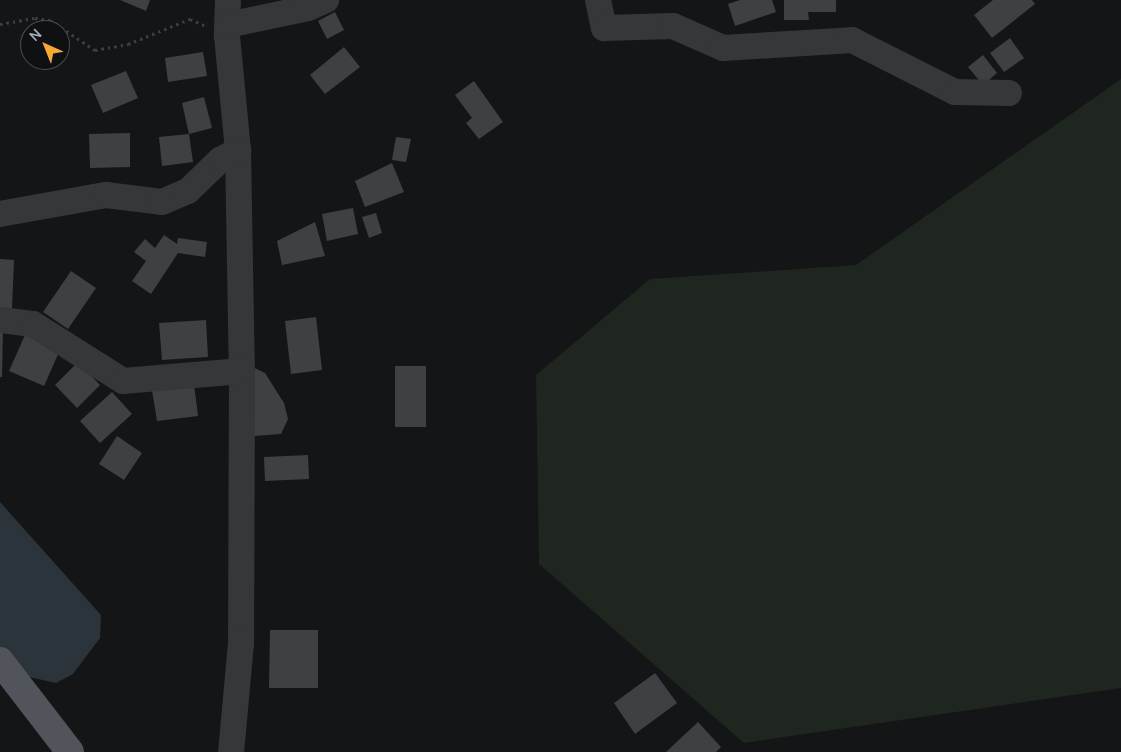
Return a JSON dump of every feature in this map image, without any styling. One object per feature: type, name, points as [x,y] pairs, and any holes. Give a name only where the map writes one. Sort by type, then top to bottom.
[{"type":"main road","points":[[0,661],[70,752]]},
{"type":"street","points":[[231,752],[241,643],[242,371],[238,150],[228,20],[308,8],[326,0]]},
{"type":"street","points":[[598,0],[604,28],[673,26],[723,48],[852,40],[955,92],[1009,94]]},
{"type":"street","points":[[0,214],[106,195],[162,202],[188,191],[220,160],[238,150]]},
{"type":"street","points":[[0,320],[33,324],[124,381],[242,371]]},
{"type":"path","points":[[0,24],[35,18],[50,20],[95,50],[128,44],[190,19],[228,20]]},
{"type":"shaded area","points":[[1121,79],[1121,688],[744,743],[539,564],[536,375],[650,279],[856,265]]},
{"type":"shaded area","points":[[0,502],[101,615],[100,638],[73,674],[56,683],[16,674],[0,656]]},
{"type":"building","points":[[120,0],[150,0],[146,11]]},
{"type":"building","points":[[740,0],[772,0],[776,12],[735,26],[728,4]]},
{"type":"building","points":[[784,0],[836,0],[836,12],[808,12],[809,20],[784,20]]},
{"type":"building","points":[[993,0],[1032,0],[1035,4],[992,38],[974,15]]},
{"type":"building","points":[[335,12],[344,30],[327,39],[318,21]]},
{"type":"building","points":[[1010,38],[1024,58],[1004,72],[990,53]]},
{"type":"building","points":[[344,47],[360,67],[325,94],[310,75]]},
{"type":"building","points":[[203,52],[207,76],[168,82],[165,58]]},
{"type":"building","points":[[983,55],[997,73],[983,85],[968,67]]},
{"type":"building","points":[[126,71],[138,98],[103,113],[91,85]]},
{"type":"building","points":[[474,81],[503,122],[479,139],[466,123],[472,118],[455,95]]},
{"type":"building","points":[[204,97],[212,128],[189,134],[182,103]]},
{"type":"building","points":[[130,133],[130,167],[90,168],[89,134]]},
{"type":"building","points":[[189,134],[193,162],[162,166],[159,137]]},
{"type":"building","points":[[396,137],[411,139],[406,162],[392,160]]},
{"type":"building","points":[[392,163],[404,192],[365,207],[355,181]]},
{"type":"building","points":[[353,208],[358,234],[327,241],[322,214]]},
{"type":"building","points":[[376,213],[382,233],[369,238],[362,217]]},
{"type":"building","points":[[315,222],[325,256],[282,265],[277,241]]},
{"type":"building","points":[[164,235],[177,244],[178,238],[207,242],[205,257],[178,253],[151,294],[132,281],[146,261],[134,252],[145,239],[155,248]]},
{"type":"building","points":[[0,259],[14,260],[12,308],[0,308]]},
{"type":"building","points":[[71,271],[96,288],[68,329],[43,312]]},
{"type":"building","points":[[316,317],[322,370],[291,374],[285,321]]},
{"type":"building","points":[[206,320],[208,357],[162,360],[159,323]]},
{"type":"building","points":[[0,328],[3,328],[2,377],[0,377]]},
{"type":"building","points":[[25,335],[60,350],[44,386],[9,371]]},
{"type":"building","points":[[78,362],[100,385],[77,408],[55,385]]},
{"type":"building","points":[[248,365],[265,373],[284,403],[288,419],[281,434],[253,436]]},
{"type":"building","points":[[395,366],[426,366],[426,427],[395,427]]},
{"type":"building","points":[[194,384],[198,416],[157,421],[152,390]]},
{"type":"building","points":[[112,392],[132,414],[100,443],[80,421]]},
{"type":"building","points":[[117,436],[142,453],[124,480],[99,464]]},
{"type":"building","points":[[308,455],[309,479],[265,481],[264,457]]},
{"type":"building","points":[[270,630],[318,630],[318,688],[269,688]]},
{"type":"building","points":[[655,673],[677,703],[635,734],[614,703]]},
{"type":"building","points":[[698,722],[721,747],[716,752],[666,752]]}]
